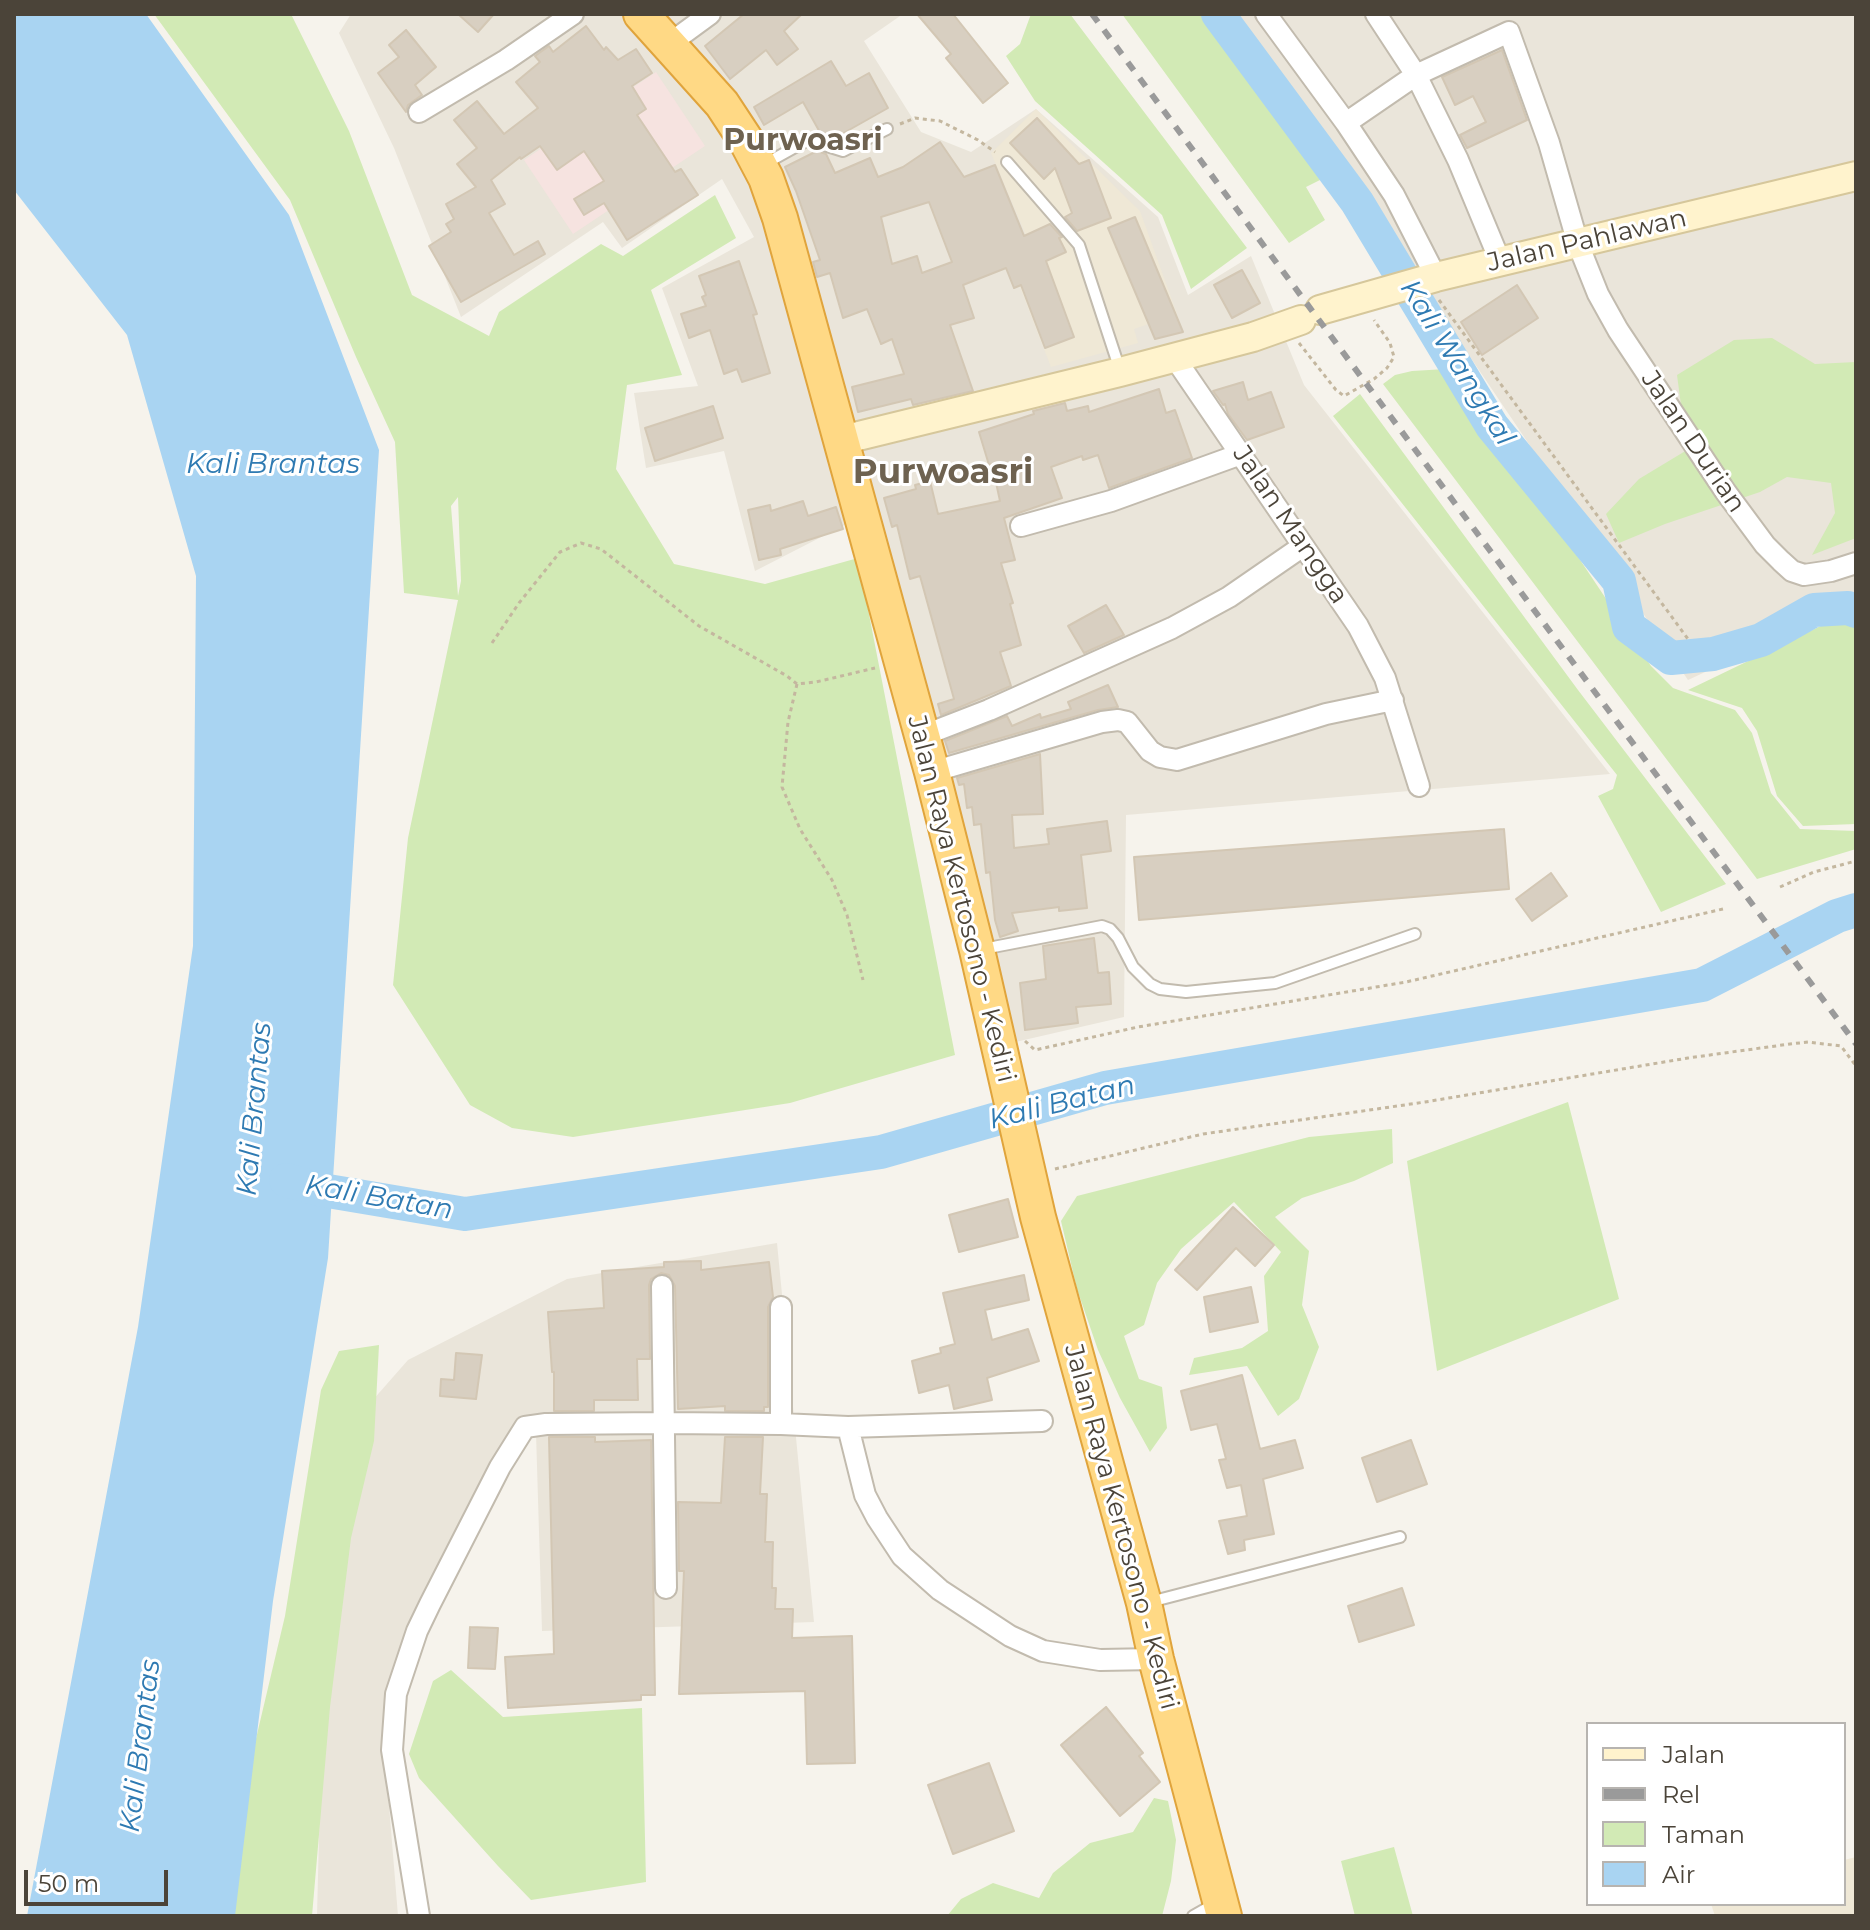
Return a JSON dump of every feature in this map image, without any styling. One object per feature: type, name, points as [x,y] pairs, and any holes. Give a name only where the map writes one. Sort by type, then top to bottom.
[{"type":"highway","name":"Jalan Raya Kertosono - Kediri","points":[[641,14],[722,104],[760,167],[780,218],[932,772],[977,950],[1010,1044],[1037,1171],[1054,1275],[1144,1603],[1213,1911]]},
{"type":"main road","name":"Jalan Pahlawan","points":[[842,440],[1120,372],[1429,279],[1856,176]]},
{"type":"street","points":[[419,112],[506,60],[573,14]]},
{"type":"street","points":[[669,44],[710,14]]},
{"type":"street","points":[[1266,14],[1394,195],[1429,279]]},
{"type":"street","points":[[1376,14],[1416,75],[1458,160],[1500,261]]},
{"type":"street","points":[[1346,123],[1416,75],[1505,23],[1549,143],[1578,244]]},
{"type":"street","name":"Jalan Durian","points":[[1578,244],[1598,294],[1618,330],[1765,545],[1798,574],[1817,574],[1856,563]]},
{"type":"street","name":"Jalan Mangga","points":[[1174,357],[1358,626],[1385,678],[1419,786]]},
{"type":"street","points":[[1021,526],[1111,501],[1241,454]]},
{"type":"street","points":[[922,736],[1003,704],[1172,628],[1229,597],[1303,546]]},
{"type":"street","points":[[932,772],[1118,720],[1127,722],[1150,751],[1160,757],[1177,760],[1326,714],[1393,700]]},
{"type":"street","points":[[662,1286],[666,1588]]},
{"type":"street","points":[[781,1307],[781,1424]]},
{"type":"street","points":[[419,1916],[392,1750],[396,1694],[430,1604],[500,1467],[525,1427],[664,1423],[848,1427],[1042,1421]]},
{"type":"street","points":[[848,1427],[865,1495],[877,1518],[902,1556],[940,1590],[1010,1636],[1043,1651],[1100,1660],[1156,1659]]},
{"type":"lane","points":[[760,167],[808,140],[843,151],[887,129]]},
{"type":"lane","points":[[1007,162],[1079,245],[1120,372]]},
{"type":"lane","points":[[977,950],[1102,926],[1118,938],[1133,967],[1150,984],[1160,989],[1186,992],[1275,983],[1415,934]]},
{"type":"lane","points":[[1144,1603],[1400,1537]]},
{"type":"path","points":[[887,129],[915,118],[940,121],[978,140],[1007,162]]},
{"type":"path","points":[[1429,279],[1436,295],[1688,639]]},
{"type":"path","points":[[1301,319],[1295,338],[1344,396],[1374,379],[1394,357],[1368,296]]},
{"type":"path","points":[[492,643],[560,552],[581,543],[601,549],[699,626],[797,684],[902,662]]},
{"type":"path","points":[[797,684],[788,722],[782,787],[800,829],[832,880],[847,915],[863,980]]},
{"type":"path","points":[[1780,887],[1814,872],[1856,861]]},
{"type":"path","points":[[1010,1044],[1035,1050],[1138,1027],[1406,982],[1723,909]]},
{"type":"path","points":[[1037,1171],[1203,1134],[1790,1044],[1808,1042],[1841,1046],[1856,1066]]},
{"type":"shaded area","points":[[351,14],[903,14],[864,41],[921,132],[971,152],[1036,109],[1158,217],[1188,295],[1251,256],[1304,385],[1610,774],[1126,815],[1124,1017],[1011,1043],[872,511],[755,571],[724,451],[646,468],[634,393],[698,386],[662,288],[754,237],[722,179],[622,248],[603,222],[461,317],[394,148],[339,33]]},
{"type":"shaded area","points":[[1210,14],[1856,14],[1856,602],[1688,680],[1452,330]]},
{"type":"shaded area","points":[[656,72],[705,146],[573,234],[524,160]]},
{"type":"shaded area","points":[[1036,109],[1140,211],[1177,314],[1134,329],[1138,343],[1051,367],[1020,287],[1044,278],[991,153]]},
{"type":"shaded area","points":[[777,1243],[814,1622],[542,1631],[536,1433],[501,1446],[440,1590],[385,1756],[398,1916],[317,1916],[321,1756],[357,1418],[408,1360],[567,1279]]},
{"type":"shaded area","points":[[1856,1857],[1856,1916],[1715,1916],[1712,1906],[1846,1906],[1846,1860]]},
{"type":"green space","points":[[154,14],[291,14],[349,131],[412,295],[489,336],[499,312],[601,244],[623,256],[715,195],[736,238],[651,290],[682,375],[627,385],[616,469],[674,564],[765,584],[858,558],[955,1055],[790,1103],[573,1137],[512,1128],[470,1105],[393,985],[408,838],[458,600],[404,593],[395,442],[290,200]],"holes":[[[458,497],[461,581],[458,596],[451,506]]]},
{"type":"green space","points":[[1031,14],[1070,14],[1247,248],[1191,289],[1162,215],[1035,101],[1006,56],[1020,44]]},
{"type":"green space","points":[[1122,14],[1201,14],[1328,176],[1306,187],[1325,220],[1289,243]]},
{"type":"green space","points":[[1772,338],[1815,364],[1856,362],[1856,538],[1812,555],[1835,513],[1831,483],[1787,477],[1760,492],[1619,543],[1606,514],[1639,479],[1687,450],[1677,375],[1734,340]]},
{"type":"green space","points":[[1446,369],[1542,503],[1651,666],[1673,688],[1735,710],[1752,733],[1771,793],[1800,829],[1856,831],[1856,849],[1757,879],[1383,384],[1395,375]]},
{"type":"green space","points":[[1360,394],[1578,690],[1726,884],[1661,912],[1598,796],[1613,789],[1617,775],[1333,416]]},
{"type":"green space","points":[[1856,609],[1856,824],[1803,826],[1777,796],[1757,731],[1742,708],[1688,690]]},
{"type":"green space","points":[[1568,1102],[1619,1299],[1437,1371],[1407,1161]]},
{"type":"green space","points":[[1392,1129],[1393,1163],[1354,1181],[1302,1198],[1275,1217],[1309,1251],[1302,1305],[1319,1347],[1299,1399],[1278,1416],[1247,1366],[1189,1375],[1194,1358],[1242,1348],[1268,1331],[1264,1276],[1281,1252],[1234,1202],[1181,1249],[1157,1283],[1144,1325],[1124,1336],[1139,1379],[1162,1387],[1167,1428],[1150,1452],[1098,1350],[1077,1289],[1061,1221],[1077,1196],[1309,1137]]},
{"type":"green space","points":[[379,1345],[374,1441],[351,1538],[330,1707],[312,1916],[214,1916],[285,1616],[321,1390],[339,1351]]},
{"type":"green space","points":[[451,1670],[503,1717],[642,1708],[646,1882],[531,1900],[498,1866],[419,1778],[409,1754],[433,1681]]},
{"type":"green space","points":[[1154,1798],[1168,1801],[1176,1840],[1171,1881],[1162,1916],[947,1916],[961,1899],[993,1883],[1039,1898],[1053,1873],[1090,1843],[1133,1832]]},
{"type":"green space","points":[[1394,1847],[1413,1916],[1355,1916],[1341,1861]]},
{"type":"water","name":"Kali Brantas","points":[[14,14],[146,14],[289,215],[379,450],[328,1258],[273,1601],[235,1916],[27,1916],[138,1327],[193,946],[196,576],[127,335],[14,190]]},
{"type":"building","points":[[458,14],[494,14],[478,32]]},
{"type":"building","points":[[744,14],[802,14],[784,31],[798,49],[777,65],[766,50],[730,79],[705,46]]},
{"type":"building","points":[[917,14],[953,14],[1008,83],[983,103],[946,58],[951,54]]},
{"type":"building","points":[[586,26],[604,50],[606,47],[618,60],[636,49],[652,73],[632,86],[646,109],[637,115],[675,172],[681,169],[698,195],[627,240],[604,203],[584,215],[574,199],[604,181],[584,151],[557,170],[540,146],[491,180],[505,204],[489,213],[514,255],[538,241],[545,254],[461,302],[429,246],[451,232],[446,224],[454,219],[446,204],[476,187],[457,164],[477,148],[454,120],[477,101],[504,134],[538,108],[516,82],[540,62],[535,56],[549,46],[553,52]]},
{"type":"building","points":[[406,30],[436,67],[415,85],[422,95],[408,105],[406,112],[378,73],[399,57],[389,45]]},
{"type":"building","points":[[1502,50],[1527,120],[1467,148],[1460,135],[1486,122],[1473,96],[1455,105],[1442,77]]},
{"type":"building","points":[[831,61],[846,86],[869,73],[888,108],[833,139],[822,136],[803,102],[764,125],[754,107]]},
{"type":"building","points":[[1037,118],[1079,164],[1089,160],[1111,218],[1077,231],[1065,217],[1072,213],[1055,168],[1044,179],[1010,143]]},
{"type":"building","points":[[940,142],[964,177],[995,165],[1024,236],[1050,224],[1062,237],[1059,238],[1066,252],[1046,261],[1074,337],[1045,348],[1021,285],[1014,288],[1006,268],[963,285],[974,318],[950,325],[973,391],[913,405],[911,399],[858,412],[852,387],[904,374],[892,339],[881,344],[867,309],[843,318],[830,273],[817,277],[813,262],[820,260],[785,167],[817,151],[826,154],[835,173],[870,158],[878,177],[903,167]],"holes":[[[929,202],[952,262],[922,273],[917,256],[892,264],[881,217]]]},
{"type":"building","points":[[1135,217],[1183,332],[1155,339],[1108,228]]},
{"type":"building","points":[[739,261],[757,314],[753,315],[770,373],[742,382],[737,369],[724,374],[710,330],[689,338],[681,314],[706,306],[702,297],[706,295],[699,276]]},
{"type":"building","points":[[1242,270],[1260,303],[1232,318],[1214,285]]},
{"type":"building","points":[[1517,285],[1538,318],[1482,355],[1461,322]]},
{"type":"building","points":[[1243,382],[1248,400],[1271,392],[1284,427],[1247,440],[1228,414],[1225,404],[1213,391]]},
{"type":"building","points":[[1159,389],[1166,413],[1175,410],[1192,458],[1109,488],[1098,455],[1083,460],[1082,456],[1051,467],[1062,498],[1004,518],[1015,560],[1001,563],[1021,645],[1000,652],[1011,686],[941,715],[938,704],[954,699],[920,576],[910,579],[897,525],[892,527],[884,498],[916,489],[915,485],[930,481],[938,514],[1000,501],[992,464],[989,465],[979,432],[1034,414],[1033,411],[1065,403],[1067,411],[1088,406],[1089,412]]},
{"type":"building","points":[[713,406],[723,438],[655,461],[645,428]]},
{"type":"building","points":[[803,501],[808,516],[836,507],[843,529],[780,549],[781,555],[759,560],[748,510],[770,505],[771,511]]},
{"type":"building","points":[[1106,605],[1124,635],[1084,653],[1068,626]]},
{"type":"building","points":[[1108,685],[1118,707],[949,753],[945,741],[1007,716],[1012,726],[1040,714],[1041,718],[1071,709],[1068,702]]},
{"type":"building","points":[[1040,754],[1043,814],[1012,815],[1014,848],[1049,844],[1047,829],[1107,821],[1111,851],[1081,855],[1087,908],[1059,911],[1059,907],[1012,913],[1018,931],[1000,937],[990,872],[986,873],[981,824],[974,825],[972,807],[967,808],[964,784],[959,785],[957,778]]},
{"type":"building","points":[[1504,829],[1509,889],[1139,920],[1134,857]]},
{"type":"building","points":[[1551,873],[1567,896],[1532,921],[1516,899]]},
{"type":"building","points":[[1094,938],[1098,973],[1109,972],[1111,1004],[1076,1007],[1078,1023],[1025,1030],[1020,983],[1046,979],[1043,946]]},
{"type":"building","points":[[1008,1199],[1018,1237],[959,1252],[949,1215]]},
{"type":"building","points":[[1233,1207],[1274,1245],[1255,1266],[1236,1248],[1197,1290],[1175,1270]]},
{"type":"building","points":[[701,1261],[701,1270],[769,1262],[773,1297],[768,1307],[768,1407],[764,1407],[764,1411],[725,1411],[725,1406],[678,1409],[675,1286],[669,1275],[661,1273],[651,1279],[649,1285],[650,1359],[637,1359],[638,1400],[594,1400],[594,1411],[554,1411],[548,1312],[604,1308],[602,1271],[664,1267],[664,1262]]},
{"type":"building","points":[[1024,1275],[1029,1300],[985,1310],[992,1340],[1028,1329],[1039,1361],[987,1378],[992,1400],[954,1409],[949,1385],[919,1393],[912,1361],[941,1353],[940,1348],[955,1344],[943,1293]]},
{"type":"building","points":[[1251,1287],[1258,1322],[1210,1332],[1204,1297]]},
{"type":"building","points":[[456,1353],[482,1355],[476,1399],[440,1396],[441,1379],[454,1380]]},
{"type":"building","points":[[1242,1375],[1260,1449],[1295,1440],[1303,1468],[1263,1479],[1274,1534],[1244,1540],[1245,1550],[1228,1554],[1219,1521],[1247,1516],[1241,1485],[1227,1488],[1219,1460],[1226,1459],[1217,1424],[1191,1430],[1181,1391]]},
{"type":"building","points":[[549,1437],[595,1437],[595,1442],[651,1440],[655,1695],[641,1695],[641,1700],[508,1708],[505,1657],[554,1654]]},
{"type":"building","points":[[725,1437],[763,1437],[760,1494],[767,1494],[765,1542],[773,1542],[775,1609],[793,1609],[792,1638],[852,1636],[855,1763],[807,1764],[805,1691],[679,1694],[684,1571],[679,1571],[678,1502],[721,1503]]},
{"type":"building","points":[[1411,1440],[1427,1484],[1377,1502],[1362,1458]]},
{"type":"building","points":[[1402,1588],[1414,1625],[1359,1642],[1348,1606]]},
{"type":"building","points":[[470,1627],[498,1628],[495,1669],[468,1668]]},
{"type":"building","points":[[1106,1707],[1143,1753],[1139,1756],[1160,1782],[1120,1816],[1061,1745]]},
{"type":"building","points":[[989,1763],[1014,1831],[953,1854],[928,1785]]},
{"type":"waterway","name":"Kali Wangkal","points":[[1218,14],[1357,202],[1492,426],[1619,581],[1629,627],[1671,658],[1713,654],[1761,640],[1814,610],[1848,608],[1856,611]]},
{"type":"waterway","name":"Kali Batan","points":[[286,1180],[322,1190],[465,1214],[881,1152],[1105,1088],[1702,985],[1837,916],[1856,910]]},
{"type":"railway","points":[[1092,14],[1856,1044]]},
{"type":"district","name":"Purwoasri","points":[[803,141]]},
{"type":"district","name":"Purwoasri","points":[[943,473]]}]
